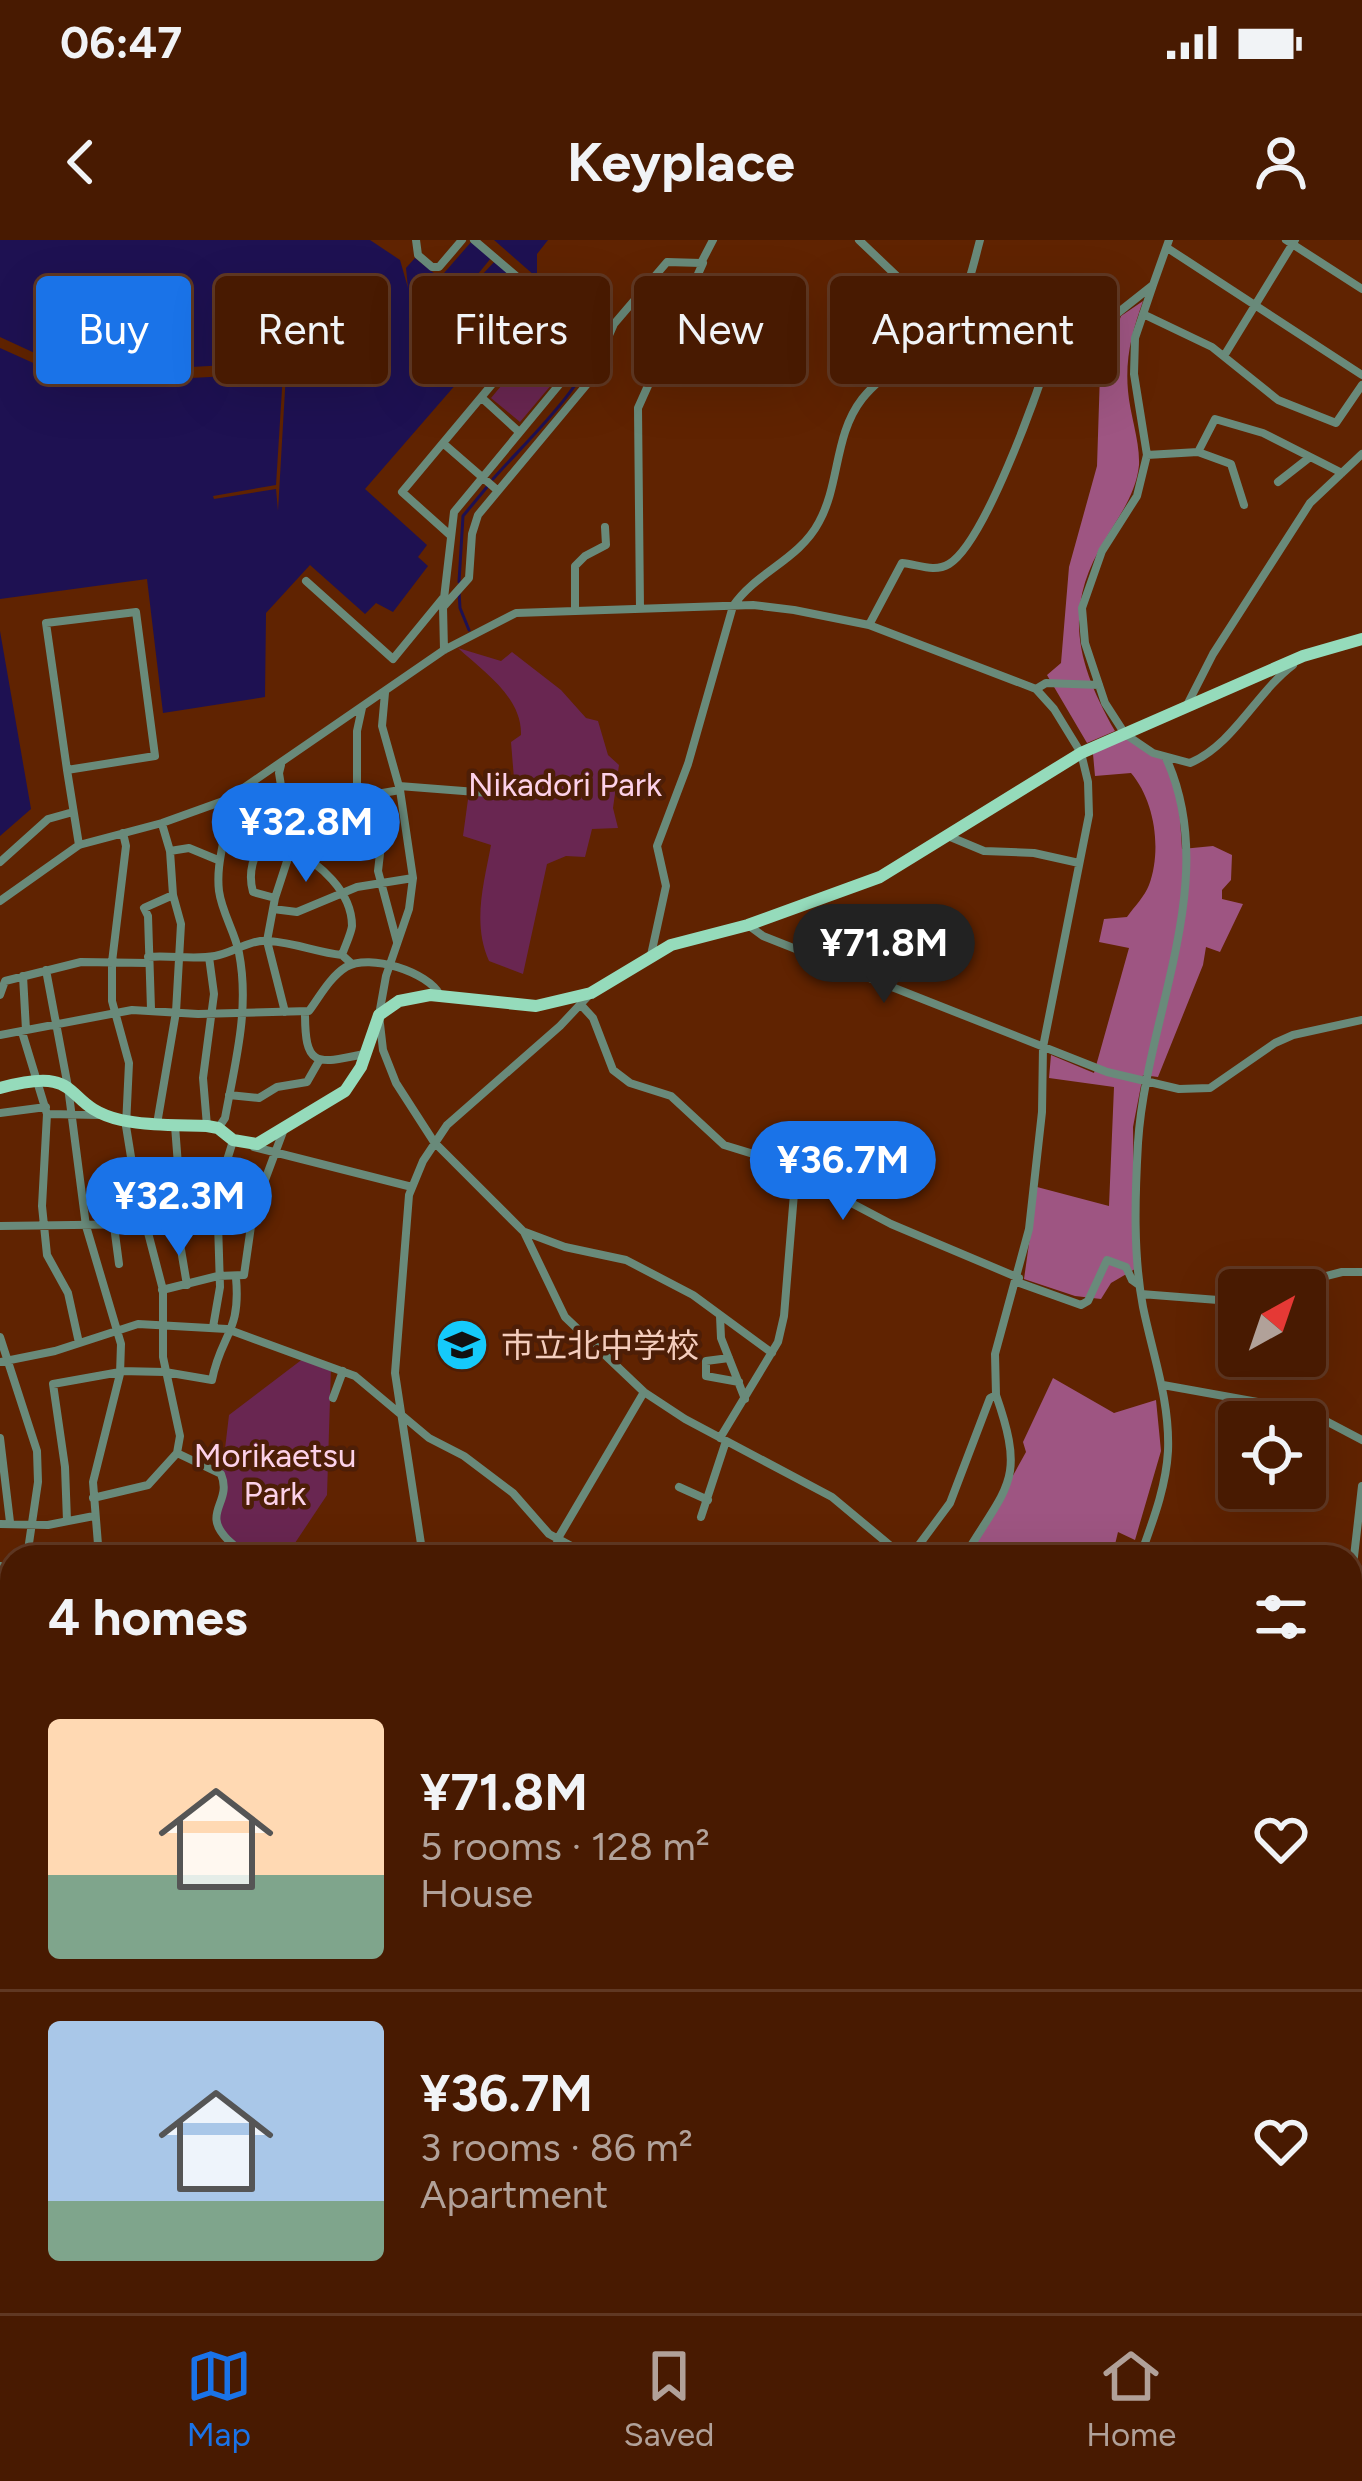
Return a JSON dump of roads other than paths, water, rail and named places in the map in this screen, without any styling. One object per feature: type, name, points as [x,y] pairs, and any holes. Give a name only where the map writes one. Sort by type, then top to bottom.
[{"type":"main road","points":[[0,1088],[36,1079],[58,1080],[119,1118],[212,1127],[240,1142],[257,1144],[349,1088],[380,1015],[409,998],[440,995],[522,1006],[591,993],[671,945],[748,925],[869,881],[1081,753],[1309,654],[1362,639]]},
{"type":"street","points":[[416,240],[418,255],[432,267],[439,267],[462,240]]},
{"type":"street","points":[[474,240],[516,276]]},
{"type":"street","points":[[640,609],[638,408],[713,240]]},
{"type":"street","points":[[859,240],[897,276]]},
{"type":"street","points":[[970,276],[980,240]]},
{"type":"street","points":[[1223,357],[1291,241],[1362,289]]},
{"type":"street","points":[[1309,654],[1269,683],[1211,750],[1193,763],[1166,758],[1125,734],[1099,686],[1084,643],[1082,608],[1102,551],[1137,496],[1147,455],[1134,374],[1135,338],[1169,244],[1362,375]]},
{"type":"street","points":[[444,650],[454,512],[588,383],[614,324],[667,262],[704,261]]},
{"type":"street","points":[[1117,314],[1153,285]]},
{"type":"street","points":[[1143,314],[1212,347],[1278,400],[1336,422],[1362,385]]},
{"type":"street","points":[[450,535],[402,492],[493,384]]},
{"type":"street","points":[[306,580],[393,659],[469,578],[474,522],[488,482],[518,431],[555,384]]},
{"type":"street","points":[[651,955],[666,886],[657,846],[688,764],[733,607],[753,583],[803,546],[818,524],[844,433],[862,399],[879,384]]},
{"type":"street","points":[[869,626],[902,563],[934,568],[951,563],[972,535],[1023,434],[1040,384]]},
{"type":"street","points":[[482,398],[518,431]]},
{"type":"street","points":[[1198,452],[1215,419],[1263,434],[1342,473]]},
{"type":"street","points":[[443,443],[488,482]]},
{"type":"street","points":[[1147,455],[1198,452],[1231,464],[1244,505]]},
{"type":"street","points":[[1186,707],[1213,654],[1303,514],[1362,454]]},
{"type":"street","points":[[1278,482],[1310,457]]},
{"type":"street","points":[[575,611],[575,566],[604,548],[605,526]]},
{"type":"street","points":[[0,902],[79,845],[162,824],[226,800],[444,650],[516,613],[733,607],[794,610],[869,626],[1036,689],[1081,753],[1089,794],[1043,1047],[1040,1130],[1018,1280],[995,1354],[996,1395],[1011,1438],[1013,1467],[971,1545]]},
{"type":"street","points":[[67,770],[155,756],[136,612],[46,623],[67,770],[73,812],[79,845]]},
{"type":"street","points":[[1036,689],[1046,683],[1099,686]]},
{"type":"street","points":[[386,691],[381,719],[399,788],[413,878],[380,1015],[383,1050],[396,1082],[434,1142],[524,1232],[562,1312],[644,1392],[832,1497],[892,1545]]},
{"type":"street","points":[[362,708],[356,785],[362,806],[382,836],[376,860],[398,944]]},
{"type":"street","points":[[1144,1545],[1166,1473],[1168,1447],[1163,1385],[1140,1290],[1138,1136],[1188,865],[1184,806],[1166,758]]},
{"type":"street","points":[[282,764],[279,773],[291,849],[267,940],[285,1012]]},
{"type":"street","points":[[286,813],[340,817],[362,806],[365,796],[399,788],[502,794]]},
{"type":"street","points":[[209,957],[212,1013],[202,1078],[212,1127],[225,1118],[245,1010],[238,947],[219,894],[218,860],[229,819],[226,800]]},
{"type":"street","points":[[0,862],[48,819],[73,812]]},
{"type":"street","points":[[275,898],[250,889],[257,849],[286,813]]},
{"type":"street","points":[[157,1124],[176,1012],[181,924],[162,824]]},
{"type":"street","points":[[93,1498],[148,1485],[177,1453],[180,1436],[165,1372],[162,1290],[119,1118],[129,1063],[114,1014],[112,962],[124,833]]},
{"type":"street","points":[[947,836],[983,851],[1034,853],[1079,863]]},
{"type":"street","points":[[222,837],[257,849]]},
{"type":"street","points":[[170,851],[189,848],[218,860]]},
{"type":"street","points":[[291,849],[343,893],[352,927],[342,955]]},
{"type":"street","points":[[273,909],[297,911],[380,881],[413,878]]},
{"type":"street","points":[[151,1009],[144,908],[173,895]]},
{"type":"street","points":[[748,925],[763,937],[1107,1072],[1179,1089],[1210,1088],[1275,1043],[1319,1027],[1362,1019]]},
{"type":"street","points":[[0,995],[5,981],[81,962],[179,954],[209,957],[267,940],[303,943],[321,953],[342,955],[352,964]]},
{"type":"street","points":[[366,1053],[320,1060],[305,1049],[305,1012],[340,971],[352,964],[389,965],[428,982],[440,995]]},
{"type":"street","points":[[46,970],[68,1087],[86,1226],[121,1344],[120,1372],[97,1460],[93,1498],[98,1545]]},
{"type":"street","points":[[23,976],[24,1031],[46,1111],[42,1226],[47,1255],[72,1303],[80,1343]]},
{"type":"street","points":[[420,1545],[400,1414],[396,1338],[412,1187],[434,1142],[461,1110],[582,1006],[591,993]]},
{"type":"street","points":[[582,1006],[620,1076],[671,1096],[735,1151],[796,1168],[891,1224],[1081,1305],[1088,1301],[1107,1260],[1126,1267],[1140,1290],[1218,1300]]},
{"type":"street","points":[[0,1035],[151,1009],[305,1012]]},
{"type":"street","points":[[229,1095],[259,1098],[277,1087],[307,1082],[320,1060]]},
{"type":"street","points":[[0,1113],[46,1111],[119,1118]]},
{"type":"street","points":[[174,1124],[179,1178],[176,1223],[188,1286]]},
{"type":"street","points":[[162,1290],[218,1276],[241,1278],[253,1212],[285,1129]]},
{"type":"street","points":[[213,1327],[223,1173],[240,1142],[412,1187]]},
{"type":"street","points":[[700,1517],[723,1440],[772,1353],[784,1316],[796,1168]]},
{"type":"street","points":[[0,1226],[220,1223],[244,1220],[253,1212]]},
{"type":"street","points":[[114,1226],[119,1264]]},
{"type":"street","points":[[524,1232],[565,1247],[626,1260],[693,1295],[772,1353]]},
{"type":"street","points":[[1326,1276],[1362,1272]]},
{"type":"street","points":[[67,1521],[53,1384],[120,1372],[165,1372],[212,1380],[216,1359],[233,1331],[238,1309],[236,1278]]},
{"type":"street","points":[[721,1315],[720,1333],[745,1399]]},
{"type":"street","points":[[4,1362],[138,1324],[233,1331],[361,1380],[429,1438],[464,1456],[513,1493],[567,1545]]},
{"type":"street","points":[[0,1336],[4,1362],[38,1450],[29,1545]]},
{"type":"street","points":[[729,1358],[706,1361],[706,1378],[739,1382]]},
{"type":"street","points":[[333,1398],[343,1371]]},
{"type":"street","points":[[1163,1385],[1306,1411],[1362,1440]]},
{"type":"street","points":[[557,1540],[644,1392]]},
{"type":"street","points":[[917,1545],[950,1503],[990,1398],[996,1395]]},
{"type":"street","points":[[404,1436],[429,1438]]},
{"type":"street","points":[[0,1438],[5,1523],[31,1525],[94,1516]]},
{"type":"street","points":[[177,1453],[200,1461],[224,1478],[216,1525],[237,1545]]},
{"type":"street","points":[[1358,1545],[1362,1486]]},
{"type":"street","points":[[679,1487],[708,1500]]},
{"type":"street","points":[[0,1748],[0,1771]]},
{"type":"waterway","points":[[493,479],[576,384]]},
{"type":"waterway","points":[[459,582],[463,516],[487,487]]},
{"type":"waterway","points":[[459,592],[469,630]]},
{"type":"place","name":"市立北中学校","points":[[462,1345]]},
{"type":"park label","name":"Nikadori Park","points":[[565,784]]},
{"type":"park label","name":"Morikaetsu Park","points":[[275,1474]]}]
